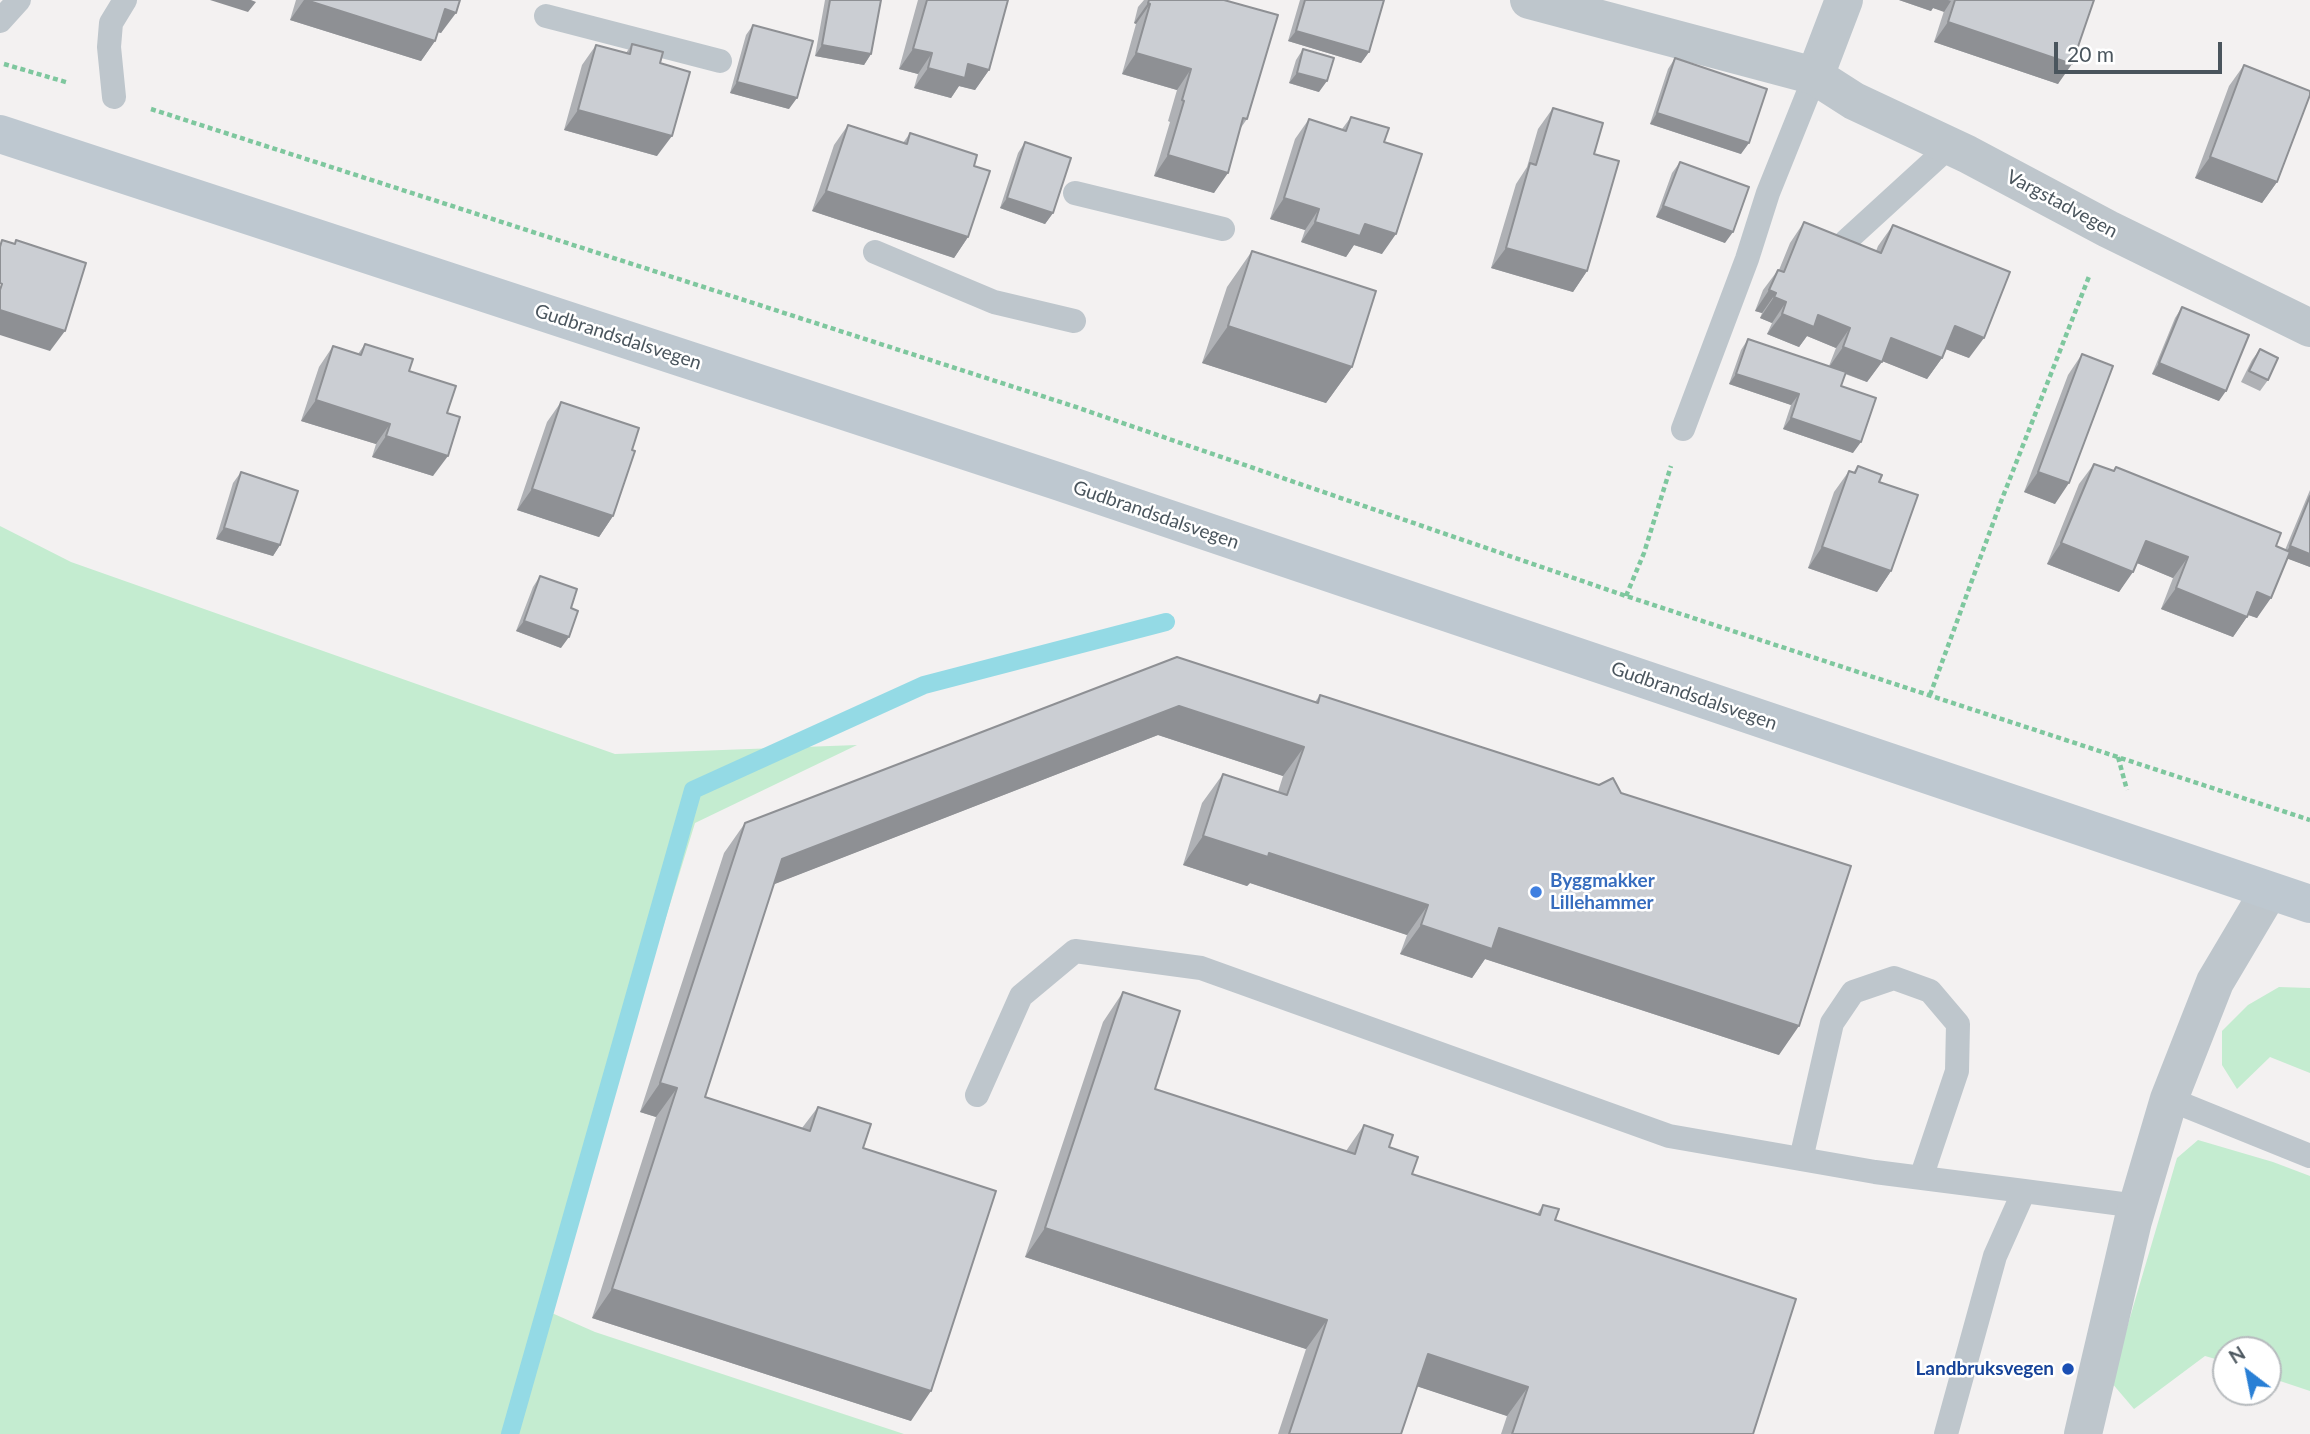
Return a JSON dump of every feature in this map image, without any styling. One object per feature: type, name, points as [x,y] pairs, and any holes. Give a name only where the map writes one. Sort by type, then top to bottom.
[{"type":"main road","name":"Gudbrandsdalsvegen","points":[[0,134],[1057,481],[2310,904]]},
{"type":"street","name":"Vargstadvegen","points":[[1529,0],[1815,76],[1854,100],[2310,328]]},
{"type":"street","points":[[1815,76],[1844,0]]},
{"type":"street","points":[[2083,1434],[2137,1206],[2169,1099],[2215,982],[2269,891]]},
{"type":"lane","points":[[0,21],[19,0]]},
{"type":"lane","points":[[114,97],[111,23],[125,0]]},
{"type":"lane","points":[[546,16],[720,61]]},
{"type":"lane","points":[[1683,429],[1747,259],[1768,193],[1815,76]]},
{"type":"lane","points":[[1846,241],[1950,146]]},
{"type":"lane","points":[[1075,193],[1223,229]]},
{"type":"lane","points":[[875,252],[994,302],[1074,321]]},
{"type":"lane","points":[[978,1094],[1021,996],[1074,951],[1201,968],[1669,1136],[1921,1178],[2137,1206]]},
{"type":"lane","points":[[1801,1159],[1832,1023],[1853,992],[1894,978],[1930,991],[1958,1024],[1957,1071],[1921,1178]]},
{"type":"lane","points":[[2169,1099],[2310,1156]]},
{"type":"lane","points":[[1947,1434],[1995,1256],[2024,1191]]},
{"type":"path","points":[[0,62],[1073,406],[1626,596],[2310,820]]},
{"type":"path","points":[[1930,695],[2000,504],[2108,229]]},
{"type":"path","points":[[1626,596],[1644,553],[1683,429]]},
{"type":"green space","points":[[0,526],[71,562],[615,754],[857,745],[695,823],[545,1310],[595,1332],[904,1434],[0,1434]]},
{"type":"green space","points":[[2279,987],[2310,988],[2310,1073],[2270,1057],[2237,1089],[2222,1065],[2222,1031],[2248,1005]]},
{"type":"green space","points":[[2198,1140],[2310,1176],[2310,1391],[2282,1382],[2282,1336],[2212,1336],[2212,1358],[2205,1356],[2134,1409],[2111,1382],[2177,1158]]},
{"type":"building","points":[[306,0],[460,0],[456,13],[445,9],[435,41]]},
{"type":"building","points":[[830,0],[881,0],[871,54],[822,45]]},
{"type":"building","points":[[927,0],[1008,0],[989,70],[968,64],[965,78],[928,68],[932,53],[913,49]]},
{"type":"building","points":[[1149,0],[1224,0],[1278,15],[1247,119],[1243,118],[1228,173],[1168,155],[1191,69],[1136,53]]},
{"type":"building","points":[[1305,0],[1384,0],[1369,52],[1296,31]]},
{"type":"building","points":[[1955,0],[2094,0],[2072,64],[1948,22]]},
{"type":"building","points":[[753,25],[813,41],[797,98],[737,82]]},
{"type":"building","points":[[632,44],[663,52],[660,63],[690,72],[672,136],[578,110],[596,45],[630,54]]},
{"type":"building","points":[[1303,49],[1334,58],[1327,81],[1297,73]]},
{"type":"building","points":[[1675,58],[1767,89],[1749,143],[1657,113]]},
{"type":"building","points":[[2244,65],[2310,91],[2277,182],[2210,157]]},
{"type":"building","points":[[1553,108],[1603,123],[1594,154],[1619,161],[1587,271],[1506,248],[1530,163],[1536,165]]},
{"type":"building","points":[[1351,117],[1389,128],[1384,142],[1422,154],[1396,234],[1365,224],[1360,236],[1315,222],[1319,209],[1284,198],[1309,119],[1346,131]]},
{"type":"building","points":[[848,125],[907,144],[910,133],[977,155],[974,166],[990,171],[968,237],[826,191]]},
{"type":"building","points":[[1025,142],[1071,158],[1053,213],[1007,198]]},
{"type":"building","points":[[1680,162],[1749,187],[1733,232],[1663,206]]},
{"type":"building","points":[[1804,222],[1881,253],[1893,225],[2010,272],[1984,338],[1955,326],[1942,358],[1891,338],[1882,362],[1843,347],[1850,328],[1818,315],[1814,327],[1782,314],[1786,302],[1774,297],[1776,293],[1769,290],[1778,270],[1784,272]]},
{"type":"building","points":[[2,240],[15,244],[16,240],[86,263],[65,331],[0,310]]},
{"type":"building","points":[[1252,251],[1376,291],[1352,367],[1228,326]]},
{"type":"building","points":[[2182,307],[2249,335],[2226,391],[2159,363]]},
{"type":"building","points":[[1748,339],[1846,372],[1841,386],[1876,398],[1861,442],[1791,418],[1799,394],[1736,374]]},
{"type":"building","points":[[365,344],[413,359],[409,371],[456,386],[447,413],[460,417],[448,456],[386,436],[390,424],[316,400],[333,346],[361,355]]},
{"type":"building","points":[[2260,349],[2278,358],[2268,380],[2249,371]]},
{"type":"building","points":[[2082,354],[2113,366],[2069,483],[2038,472]]},
{"type":"building","points":[[561,402],[639,428],[632,450],[635,451],[613,516],[532,489]]},
{"type":"building","points":[[2094,464],[2114,471],[2116,467],[2281,533],[2276,546],[2290,552],[2271,598],[2257,592],[2247,617],[2176,588],[2188,557],[2146,541],[2133,572],[2061,543]]},
{"type":"building","points":[[1858,466],[1882,475],[1879,482],[1918,495],[1891,571],[1822,547],[1849,471],[1855,473]]},
{"type":"building","points":[[241,472],[298,491],[280,545],[224,528]]},
{"type":"building","points":[[2310,496],[2310,554],[2290,546]]},
{"type":"building","points":[[540,576],[577,589],[571,608],[578,611],[569,637],[524,621]]},
{"type":"building","points":[[1177,657],[1318,703],[1320,695],[1599,785],[1613,778],[1621,793],[1851,866],[1799,1026],[1499,928],[1492,949],[1421,925],[1428,905],[1269,853],[1268,857],[1203,836],[1223,774],[1287,795],[1304,747],[1179,706],[782,859],[705,1097],[810,1131],[818,1107],[871,1124],[863,1148],[996,1191],[931,1391],[612,1289],[677,1088],[660,1083],[745,823]]},
{"type":"building","points":[[1123,992],[1180,1011],[1155,1089],[1355,1154],[1364,1125],[1393,1135],[1389,1147],[1418,1157],[1412,1174],[1540,1215],[1543,1205],[1559,1209],[1555,1220],[1796,1299],[1753,1434],[1512,1434],[1528,1387],[1428,1354],[1401,1434],[1289,1434],[1327,1320],[1045,1228]]},
{"type":"waterway","points":[[510,1434],[693,790],[924,685],[1166,622]]},
{"type":"place","name":"Byggmakker Lillehammer","points":[[1536,892]]},
{"type":"place","name":"Landbruksvegen","points":[[2068,1369]]}]
